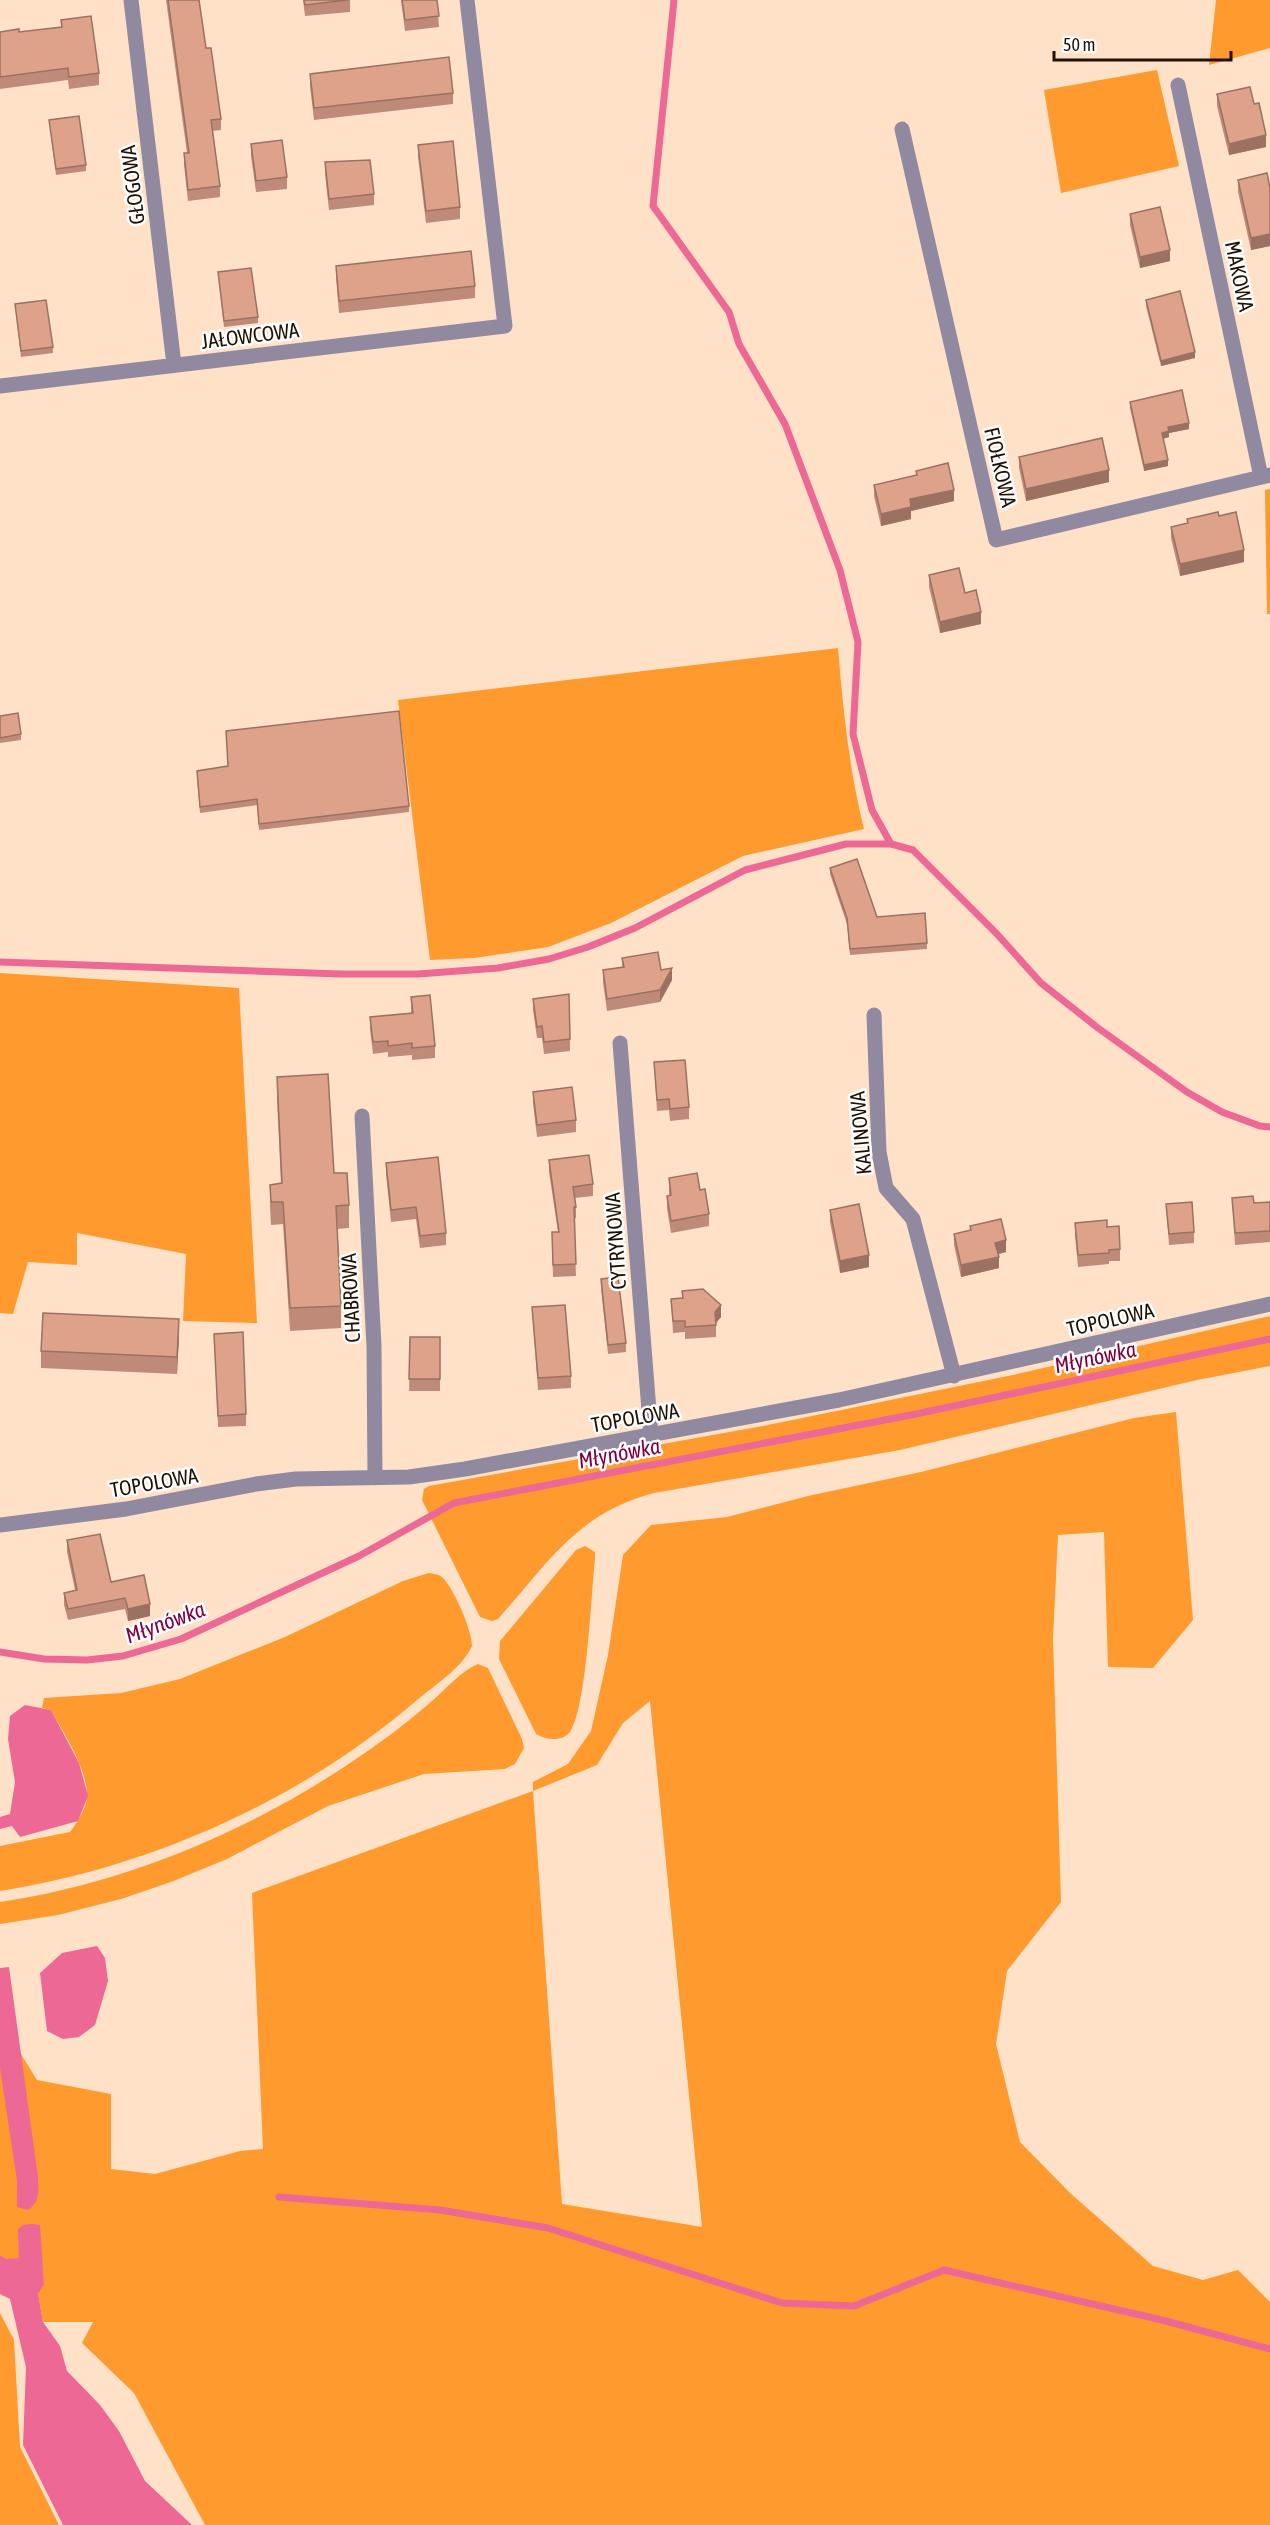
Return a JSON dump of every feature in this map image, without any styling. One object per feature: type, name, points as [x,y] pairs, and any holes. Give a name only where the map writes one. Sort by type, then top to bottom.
[{"type":"street","name":"GŁOGOWA","points":[[131,0],[174,365]]},
{"type":"street","name":"JAŁOWCOWA","points":[[0,386],[505,326],[467,0]]},
{"type":"street","name":"MAKOWA","points":[[1178,85],[1266,476]]},
{"type":"street","name":"FIOŁKOWA","points":[[902,129],[996,540],[1266,476]]},
{"type":"street","name":"KALINOWA","points":[[874,1015],[879,1152],[886,1188],[913,1219],[954,1376]]},
{"type":"street","name":"CYTRYNOWA","points":[[620,1043],[651,1436]]},
{"type":"street","name":"CHABROWA","points":[[362,1116],[374,1346],[375,1478]]},
{"type":"street","name":"TOPOLOWA","points":[[0,1525],[126,1509],[256,1484],[296,1479],[375,1478],[438,1473],[651,1436],[954,1376],[1270,1304]]},
{"type":"shaded area","points":[[1216,0],[1270,0],[1270,48],[1209,65]]},
{"type":"shaded area","points":[[1157,70],[1179,166],[1061,193],[1044,90]]},
{"type":"shaded area","points":[[1270,489],[1270,614],[1267,614],[1265,490]]},
{"type":"shaded area","points":[[838,648],[847,739],[864,829],[743,856],[611,923],[548,947],[474,958],[430,960],[398,700]]},
{"type":"shaded area","points":[[0,973],[239,988],[257,1323],[183,1321],[186,1254],[77,1233],[77,1265],[28,1262],[13,1314],[0,1313]]},
{"type":"shaded area","points":[[1270,1316],[1270,1366],[1197,1380],[900,1450],[654,1493],[627,1502],[604,1513],[584,1527],[549,1560],[498,1619],[492,1621],[480,1617],[422,1500],[424,1489],[429,1486],[763,1426],[1013,1375]]},
{"type":"shaded area","points":[[1176,1412],[1193,1620],[1153,1668],[1108,1667],[1104,1532],[1058,1535],[1053,1639],[1061,1902],[1007,1971],[996,2044],[1020,2142],[1070,2193],[1153,2266],[1203,2280],[1238,2270],[1270,2302],[1270,2525],[205,2525],[134,2393],[82,2343],[93,2322],[43,2322],[38,2293],[42,2255],[6,2260],[0,2255],[0,2020],[37,2080],[111,2094],[111,2169],[155,2174],[240,2151],[263,2149],[252,1893],[533,1791],[533,1782],[568,1764],[591,1731],[608,1655],[623,1555],[651,1525],[727,1517],[808,1496],[921,1472],[1134,1418]],"holes":[[[650,1701],[702,2227],[562,2204],[533,1791],[597,1765],[623,1723]]]},
{"type":"shaded area","points":[[585,1546],[595,1552],[595,1559],[581,1699],[570,1732],[558,1739],[544,1738],[536,1734],[499,1659],[500,1641],[576,1550]]},
{"type":"shaded area","points":[[429,1573],[441,1577],[452,1591],[466,1620],[472,1646],[468,1654],[448,1675],[372,1736],[324,1769],[222,1824],[113,1865],[57,1880],[0,1891],[0,1846],[70,1832],[86,1804],[85,1783],[78,1761],[51,1710],[42,1708],[44,1698],[121,1693],[180,1679],[285,1637],[403,1581]]},
{"type":"shaded area","points":[[478,1664],[488,1668],[522,1739],[524,1748],[515,1764],[505,1769],[424,1774],[328,1806],[227,1859],[171,1882],[121,1899],[58,1915],[0,1924],[0,1902],[94,1882],[141,1867],[230,1831],[274,1809],[376,1745]]},
{"type":"shaded area","points":[[25,1705],[51,1710],[79,1763],[88,1796],[78,1821],[20,1837],[12,1826],[0,1829],[0,1817],[10,1814],[15,1782],[8,1739],[10,1716]]},
{"type":"shaded area","points":[[97,1946],[105,1958],[108,1981],[95,2025],[79,2037],[63,2039],[47,2031],[40,1973],[62,1953]]},
{"type":"shaded area","points":[[9,1967],[38,2177],[37,2199],[28,2210],[17,2207],[17,2181],[0,2068],[0,1968]]},
{"type":"shaded area","points":[[23,2225],[40,2225],[44,2285],[38,2293],[43,2322],[60,2346],[67,2371],[100,2405],[119,2431],[145,2481],[192,2525],[63,2525],[23,2445],[26,2367],[10,2299],[0,2294],[0,2255],[6,2259],[19,2258],[18,2229]]},
{"type":"shaded area","points":[[0,2313],[14,2340],[20,2447],[59,2525],[0,2525]]},
{"type":"building","points":[[168,0],[199,0],[206,48],[211,48],[221,119],[211,120],[220,186],[188,190],[184,153],[189,153]]},
{"type":"building","points":[[304,0],[348,0],[305,5]]},
{"type":"building","points":[[402,0],[437,0],[439,16],[405,20]]},
{"type":"building","points":[[91,16],[99,73],[69,77],[68,68],[0,77],[0,32],[62,27],[61,20]]},
{"type":"building","points":[[449,57],[453,93],[314,108],[310,74]]},
{"type":"building","points":[[1250,87],[1254,104],[1259,103],[1266,135],[1229,144],[1217,94]]},
{"type":"building","points":[[79,116],[86,165],[56,169],[49,120]]},
{"type":"building","points":[[282,140],[287,177],[256,181],[251,144]]},
{"type":"building","points":[[453,141],[460,207],[426,211],[418,145]]},
{"type":"building","points":[[370,160],[374,194],[329,199],[325,162]]},
{"type":"building","points":[[1267,173],[1270,188],[1270,234],[1251,238],[1238,180]]},
{"type":"building","points":[[1160,207],[1170,250],[1140,257],[1130,214]]},
{"type":"building","points":[[471,251],[475,286],[339,301],[336,266]]},
{"type":"building","points":[[251,268],[258,317],[224,321],[218,272]]},
{"type":"building","points":[[1180,291],[1195,352],[1161,361],[1146,300]]},
{"type":"building","points":[[46,300],[53,347],[21,351],[15,304]]},
{"type":"building","points":[[1182,390],[1189,423],[1168,427],[1169,431],[1162,433],[1168,460],[1144,465],[1130,402]]},
{"type":"building","points":[[1102,438],[1109,470],[1026,489],[1019,457]]},
{"type":"building","points":[[948,463],[954,490],[910,499],[911,507],[881,514],[874,485],[917,475],[916,471]]},
{"type":"building","points":[[1218,512],[1219,516],[1236,512],[1244,550],[1180,564],[1171,527],[1188,523],[1187,519]]},
{"type":"building","points":[[959,568],[965,593],[976,590],[981,612],[940,622],[929,575]]},
{"type":"building","points":[[399,711],[409,806],[259,824],[257,799],[200,807],[197,771],[228,766],[226,731]]},
{"type":"building","points":[[18,713],[21,734],[0,738],[0,716]]},
{"type":"building","points":[[857,859],[877,917],[925,913],[927,943],[850,949],[847,918],[830,868]]},
{"type":"building","points":[[658,952],[661,970],[672,968],[660,990],[607,999],[603,970],[624,967],[622,958]]},
{"type":"building","points":[[569,994],[570,1039],[544,1042],[542,1026],[537,1027],[533,999]]},
{"type":"building","points":[[430,995],[435,1046],[412,1048],[412,1043],[388,1046],[388,1041],[373,1042],[370,1017],[413,1013],[411,997]]},
{"type":"building","points":[[685,1060],[689,1107],[670,1109],[669,1099],[657,1100],[654,1062]]},
{"type":"building","points":[[328,1074],[334,1173],[347,1173],[349,1205],[336,1206],[341,1306],[290,1308],[283,1202],[271,1202],[270,1185],[282,1183],[277,1077]]},
{"type":"building","points":[[572,1087],[576,1120],[537,1125],[533,1092]]},
{"type":"building","points":[[589,1155],[593,1184],[573,1187],[576,1207],[574,1207],[576,1264],[553,1265],[552,1232],[559,1232],[549,1160]]},
{"type":"building","points":[[438,1157],[446,1233],[420,1236],[416,1207],[391,1210],[386,1163]]},
{"type":"building","points":[[697,1173],[700,1190],[705,1189],[709,1214],[671,1221],[667,1196],[671,1195],[669,1178]]},
{"type":"building","points":[[1253,1196],[1254,1203],[1270,1202],[1270,1231],[1235,1233],[1232,1198]]},
{"type":"building","points":[[1192,1202],[1194,1232],[1169,1234],[1166,1204]]},
{"type":"building","points":[[859,1204],[869,1255],[840,1261],[830,1210]]},
{"type":"building","points":[[1001,1219],[1006,1240],[995,1243],[999,1257],[961,1265],[954,1234],[971,1230],[970,1226]]},
{"type":"building","points":[[1107,1220],[1107,1227],[1119,1226],[1120,1249],[1109,1250],[1109,1253],[1078,1255],[1075,1223]]},
{"type":"building","points":[[618,1277],[626,1343],[608,1345],[601,1279]]},
{"type":"building","points":[[703,1289],[721,1305],[715,1312],[716,1325],[685,1327],[685,1321],[673,1321],[671,1299],[683,1298],[682,1291]]},
{"type":"building","points":[[565,1305],[571,1376],[538,1378],[532,1307]]},
{"type":"building","points":[[43,1313],[179,1319],[177,1357],[41,1351]]},
{"type":"building","points":[[243,1332],[246,1414],[218,1416],[214,1334]]},
{"type":"building","points":[[410,1337],[440,1337],[440,1379],[409,1379]]},
{"type":"building","points":[[100,1534],[111,1582],[144,1575],[150,1604],[128,1609],[125,1598],[68,1609],[64,1593],[77,1590],[67,1540]]},
{"type":"waterway","points":[[674,0],[653,206],[729,312],[739,344],[785,424],[840,570],[858,642],[853,734],[872,810],[891,844]]},
{"type":"waterway","points":[[0,962],[340,974],[418,974],[498,968],[549,959],[588,947],[635,928],[745,870],[846,844],[891,844],[913,850],[997,934],[1041,983],[1098,1028],[1187,1092],[1222,1112],[1260,1126],[1270,1127]]},
{"type":"waterway","name":"Młynówka","points":[[0,1652],[44,1659],[87,1660],[123,1656],[181,1639],[359,1556],[454,1503],[916,1414],[1270,1339]]},
{"type":"waterway","points":[[279,2197],[440,2210],[548,2228],[782,2303],[854,2306],[944,2270],[1162,2320],[1270,2349]]}]
